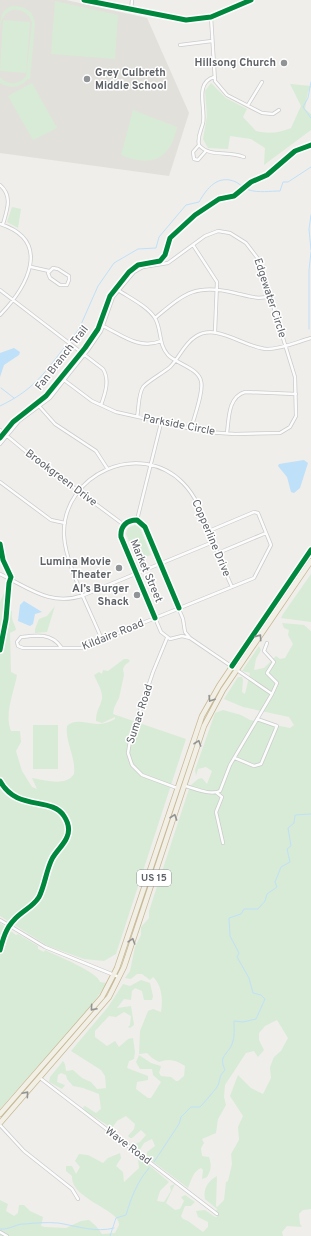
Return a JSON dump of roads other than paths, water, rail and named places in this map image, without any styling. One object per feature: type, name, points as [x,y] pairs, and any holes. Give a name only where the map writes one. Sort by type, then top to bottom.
[{"type":"highway","name":"US 15","points":[[0,1114],[102,997],[114,975],[202,716],[232,666],[311,550]]},
{"type":"highway","name":"US 15","points":[[0,1124],[102,1006],[120,978],[204,726],[214,705],[311,561]]},
{"type":"street","points":[[84,0],[180,20],[211,17],[251,0]]},
{"type":"street","points":[[131,10],[132,0]]},
{"type":"street","points":[[211,17],[214,77],[222,90],[248,105],[268,114],[276,113],[279,110]]},
{"type":"street","points":[[180,45],[212,41]]},
{"type":"street","points":[[214,77],[207,80],[202,90],[204,115],[198,139],[199,145],[205,152],[211,154],[228,153],[244,157]]},
{"type":"street","points":[[248,105],[262,82]]},
{"type":"street","points":[[199,145],[193,152],[194,159],[198,160],[205,152]]},
{"type":"street","points":[[0,185],[8,194],[1,224],[16,231],[25,240],[31,253],[31,267],[28,277],[0,315]]},
{"type":"street","name":"Edgewater Circle","points":[[0,444],[19,421],[50,398],[85,354],[103,326],[112,300],[118,290],[137,270],[168,264],[208,234],[218,231],[230,233],[251,247],[259,260],[286,345]]},
{"type":"street","points":[[193,245],[216,279],[218,290],[214,332]]},
{"type":"street","points":[[31,267],[49,271],[53,268],[58,269],[68,276],[69,282],[65,285],[60,285],[50,278],[49,271]]},
{"type":"street","points":[[0,290],[103,369],[106,374],[106,387],[100,405]]},
{"type":"street","points":[[118,290],[147,309],[155,318],[159,328],[160,341],[164,350],[176,361],[198,375],[202,383],[191,429]]},
{"type":"street","points":[[155,318],[189,292],[218,290],[258,298],[271,296]]},
{"type":"street","points":[[103,326],[138,343],[149,344],[160,341]]},
{"type":"street","points":[[137,417],[141,393],[144,386],[176,361],[188,343],[195,336],[205,332],[214,332],[256,348],[270,349],[311,338]]},
{"type":"street","name":"Parkside Circle","points":[[64,380],[82,394],[100,405],[161,423],[227,434],[284,431],[290,427],[294,420],[296,394],[296,377],[286,345]]},
{"type":"street","points":[[227,434],[232,404],[239,394],[245,392],[296,394]]},
{"type":"street","points":[[40,406],[55,424],[96,451],[104,461],[107,468]]},
{"type":"street","points":[[124,525],[129,521],[137,520],[152,465],[161,423]]},
{"type":"street","name":"Brookgreen Drive","points":[[0,430],[6,437],[124,525]]},
{"type":"street","name":"Copperline Drive","points":[[102,640],[66,547],[65,523],[69,507],[78,491],[89,479],[107,468],[127,463],[152,465],[170,473],[188,489],[198,506],[232,587]]},
{"type":"street","points":[[0,482],[51,520],[65,523]]},
{"type":"street","name":"Kildaire Road","points":[[61,647],[55,639],[48,637],[21,637],[17,642],[18,646],[23,648],[61,647],[78,649],[252,579],[257,575],[271,547],[259,514],[256,512],[209,531]]},
{"type":"street","name":"Market Street","points":[[137,520],[145,527],[179,608],[184,624],[184,630],[190,638],[272,694]]},
{"type":"street","name":"Market Street","points":[[124,525],[121,537],[161,632],[167,638],[190,638]]},
{"type":"street","points":[[218,553],[266,533]]},
{"type":"street","points":[[0,574],[54,599],[67,599],[84,595],[213,542]]},
{"type":"street","points":[[179,637],[184,630]]},
{"type":"street","name":"Sumac Road","points":[[167,638],[153,672],[130,741],[128,753],[132,766],[142,775],[177,788]]},
{"type":"street","points":[[216,793],[220,791],[235,758],[277,683],[267,674],[274,662],[264,651],[267,643]]},
{"type":"street","points":[[235,758],[254,766],[261,764],[277,726],[258,719]]},
{"type":"street","points":[[184,786],[216,793],[222,798],[216,812],[223,843]]},
{"type":"street","points":[[0,920],[45,947],[120,978]]},
{"type":"street","name":"Wave Road","points":[[40,1078],[217,1214]]},
{"type":"street","points":[[0,1124],[36,1161],[72,1189],[78,1199]]},
{"type":"street","points":[[0,1232],[7,1236]]},
{"type":"water","points":[[14,348],[20,352],[19,355],[4,365],[0,377],[0,353]]},
{"type":"water","points":[[304,460],[308,463],[300,488],[294,493],[291,492],[287,477],[278,466],[279,464]]},
{"type":"water","points":[[24,601],[42,612],[35,614],[33,624],[30,626],[18,621],[20,605]]},
{"type":"waterway","points":[[311,82],[308,98],[303,107],[311,118]]},
{"type":"waterway","points":[[73,337],[79,329],[98,286],[114,263],[138,249],[156,248],[159,237],[186,205],[199,202],[209,187],[218,181],[230,180],[253,191],[280,191],[283,182],[288,182],[311,167]]},
{"type":"waterway","points":[[311,215],[309,229],[311,250]]},
{"type":"waterway","points":[[309,329],[309,270],[311,252]]},
{"type":"waterway","points":[[0,406],[21,394],[36,382],[64,348]]},
{"type":"waterway","points":[[1,388],[14,398]]},
{"type":"waterway","points":[[154,1162],[179,1124],[181,1117],[191,1107],[200,1107],[217,1087],[221,1075],[225,1070],[223,1058],[233,1041],[234,1021],[243,1022],[256,1019],[265,999],[261,995],[253,993],[249,978],[237,957],[239,953],[230,936],[229,918],[241,914],[244,909],[258,909],[265,901],[267,894],[277,887],[275,882],[281,867],[290,862],[287,849],[291,846],[288,828],[294,823],[295,815],[311,814]]},
{"type":"waterway","points":[[110,1236],[116,1218],[126,1215],[135,1190],[149,1168]]},
{"type":"waterway","points":[[0,1229],[7,1229],[21,1224],[45,1223],[58,1223],[100,1230],[114,1228]]},
{"type":"place","name":"Hillsong Church","points":[[284,63]]},
{"type":"place","name":"Grey Culbreth Middle School","points":[[87,79]]},
{"type":"place","name":"Lumina Movie Theater","points":[[119,568]]},
{"type":"place","name":"Al’s Burger Shack","points":[[137,595]]}]
